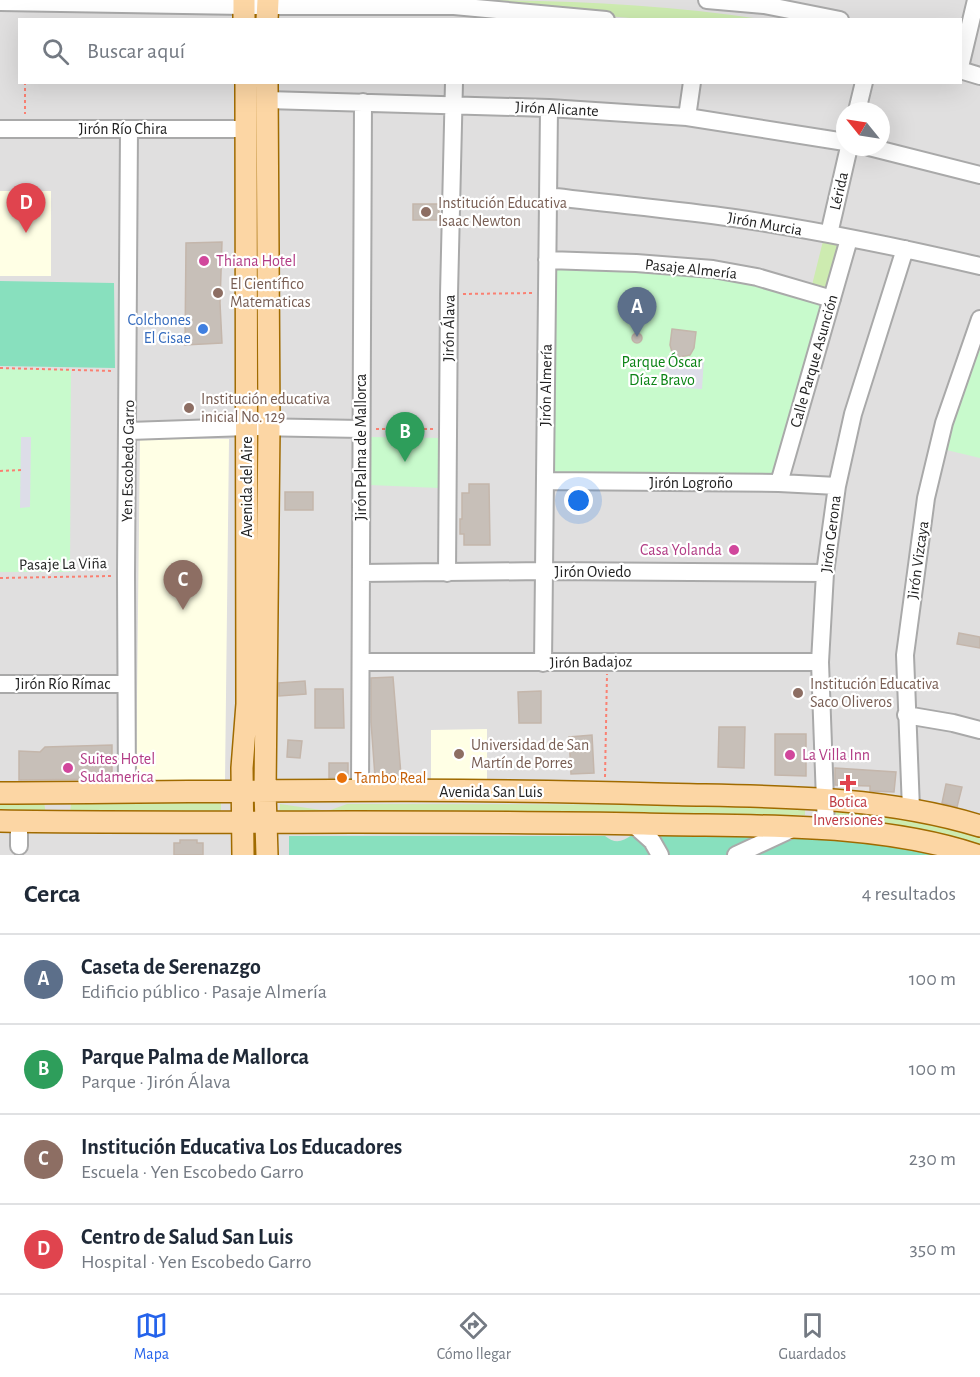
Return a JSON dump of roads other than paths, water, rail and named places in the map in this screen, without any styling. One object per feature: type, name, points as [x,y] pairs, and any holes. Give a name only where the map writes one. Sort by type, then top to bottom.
[{"type":"main road","name":"Avenida del Aire","points":[[243,855],[242,792],[247,704],[246,84]]},
{"type":"main road","name":"Avenida del Aire","points":[[267,91],[269,427],[265,792],[267,855]]},
{"type":"main road","name":"Avenida San Luis","points":[[0,793],[605,792],[825,799],[911,809],[980,826]]},
{"type":"main road","points":[[54,793],[55,821]]},
{"type":"main road","name":"Avenida San Luis","points":[[9,821],[633,824],[826,828],[925,841],[976,855]]},
{"type":"street","points":[[707,0],[764,6],[829,18]]},
{"type":"street","points":[[962,63],[969,44],[976,0]]},
{"type":"street","points":[[0,2],[112,1],[267,11],[454,9],[578,18]]},
{"type":"street","points":[[962,70],[980,76]]},
{"type":"street","name":"Jirón Álava","points":[[447,573],[454,84]]},
{"type":"street","points":[[687,117],[692,84]]},
{"type":"street","points":[[859,102],[864,84]]},
{"type":"street","name":"Jirón Alicante","points":[[267,91],[363,102],[549,108],[687,117],[836,141]]},
{"type":"street","name":"Jirón Palma de Mallorca","points":[[360,791],[363,102]]},
{"type":"street","name":"Jirón Almería","points":[[543,663],[549,108]]},
{"type":"street","name":"Jirón Río Chira","points":[[0,129],[247,129]]},
{"type":"street","name":"Yen Escobedo Garro","points":[[128,793],[126,575],[129,431],[129,129]]},
{"type":"street","points":[[890,152],[980,175]]},
{"type":"street","name":"Lérida","points":[[829,234],[847,156]]},
{"type":"street","name":"Jirón Murcia","points":[[548,196],[664,208],[829,234],[980,266]]},
{"type":"street","name":"Calle Parque Asunción","points":[[779,483],[849,239]]},
{"type":"street","name":"Jirón Gerona","points":[[826,828],[820,662],[825,573],[837,486],[853,414],[904,249]]},
{"type":"street","name":"Pasaje Almería","points":[[547,260],[636,263],[713,269],[757,278],[832,299]]},
{"type":"street","name":"Jirón Vizcaya","points":[[911,809],[905,656],[926,498],[944,423],[980,318]]},
{"type":"street","points":[[129,431],[247,427],[362,429]]},
{"type":"street","name":"Jirón Logroño","points":[[545,481],[779,483],[837,486]]},
{"type":"street","name":"Jirón Oviedo","points":[[361,573],[825,573]]},
{"type":"street","name":"Jirón Badajoz","points":[[361,662],[820,662]]},
{"type":"street","name":"Jirón Río Rímac","points":[[0,684],[126,684]]},
{"type":"street","points":[[906,715],[980,730]]},
{"type":"street","points":[[9,821],[19,846]]},
{"type":"street","points":[[633,824],[652,841],[660,855]]},
{"type":"street","points":[[736,855],[795,828]]},
{"type":"place","name":"Institución Educativa Isaac Newton","points":[[426,212]]},
{"type":"place","name":"Centro de Salud San Luis","points":[[26,233]]},
{"type":"place","name":"Thiana Hotel","points":[[204,261]]},
{"type":"place","name":"El Científico Matematicas","points":[[218,293]]},
{"type":"place","name":"Colchones El Cisae","points":[[203,329]]},
{"type":"place","name":"Caseta de Serenazgo","points":[[637,337]]},
{"type":"place","name":"Institución educativa inicial No. 129","points":[[189,408]]},
{"type":"place","name":"Parque Palma de Mallorca","points":[[405,462]]},
{"type":"place","name":"Casa Yolanda","points":[[734,550]]},
{"type":"place","name":"Institución Educativa Los Educadores","points":[[183,610]]},
{"type":"place","name":"Institución Educativa Saco Oliveros","points":[[798,693]]},
{"type":"place","name":"Universidad de San Martín de Porres","points":[[459,754]]},
{"type":"place","name":"La Villa Inn","points":[[790,755]]},
{"type":"place","name":"Suites Hotel Sudamerica","points":[[68,768]]},
{"type":"place","name":"Tambo Real","points":[[342,778]]},
{"type":"place","name":"Botica Inversiones","points":[[848,783]]},
{"type":"park label","name":"Parque Óscar Díaz Bravo","points":[[662,371]]}]
